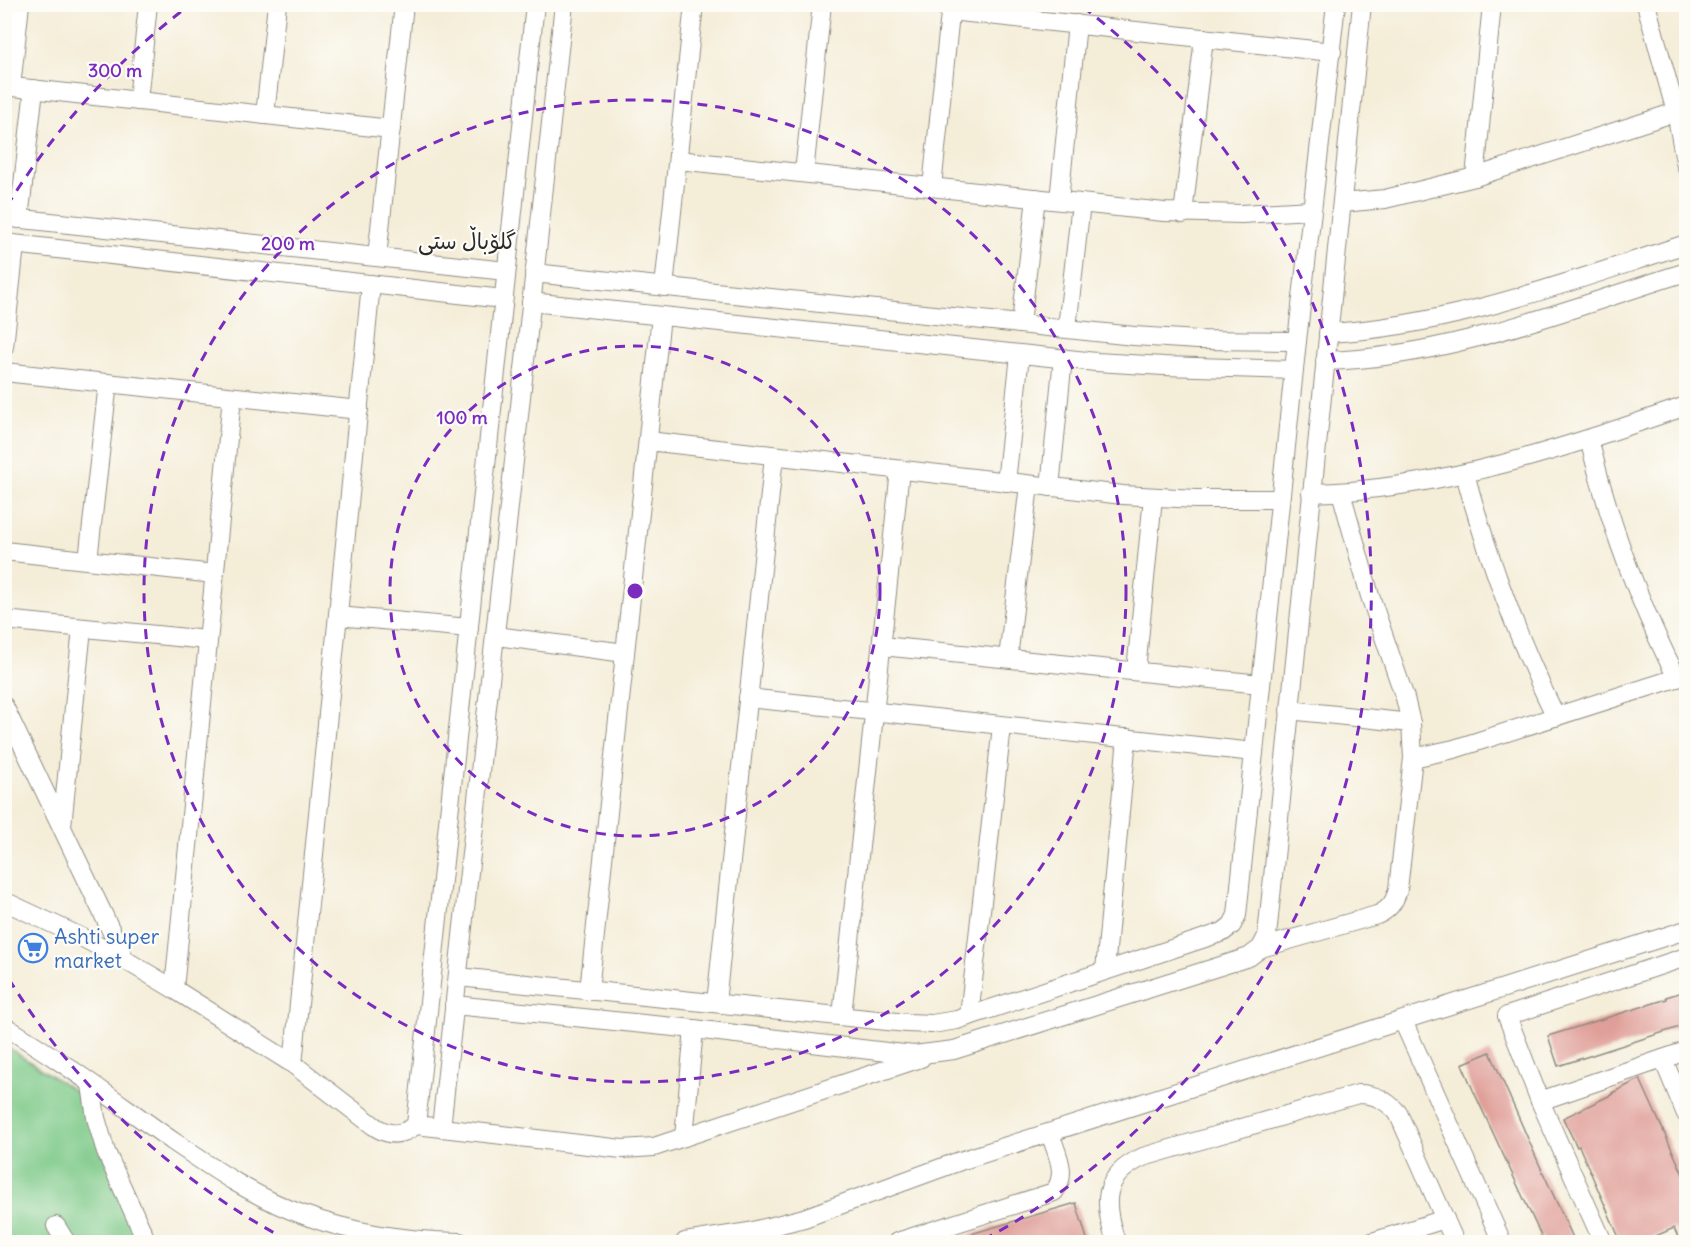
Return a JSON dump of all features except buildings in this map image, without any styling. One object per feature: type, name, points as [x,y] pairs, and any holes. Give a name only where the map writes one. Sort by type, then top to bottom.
[{"type":"street","points":[[20,4],[8,86],[391,129]]},
{"type":"street","points":[[138,101],[148,4]]},
{"type":"street","points":[[265,115],[277,4]]},
{"type":"street","points":[[377,257],[404,4]]},
{"type":"street","points":[[416,1125],[535,4]]},
{"type":"street","points":[[441,1128],[564,4]]},
{"type":"street","points":[[664,287],[694,4]]},
{"type":"street","points":[[804,173],[822,4]]},
{"type":"street","points":[[458,977],[920,1024],[945,1022],[969,1016],[1223,932],[1232,925],[1238,915],[1311,210],[1332,52],[1336,4]]},
{"type":"street","points":[[4,902],[39,916],[125,960],[174,989],[293,1064],[380,1131],[403,1133],[416,1125],[622,1149],[654,1147],[934,1054],[954,1050],[1256,954],[1267,936],[1288,710],[1362,4]]},
{"type":"street","points":[[1475,177],[1492,4]]},
{"type":"street","points":[[1646,4],[1676,112],[1686,166]]},
{"type":"street","points":[[932,187],[950,8],[1332,52]]},
{"type":"street","points":[[1059,200],[1077,24]]},
{"type":"street","points":[[1183,214],[1204,38]]},
{"type":"street","points":[[34,89],[12,218],[506,271]]},
{"type":"street","points":[[1342,203],[1385,199],[1475,177],[1676,112]]},
{"type":"street","points":[[678,160],[1183,214],[1242,214],[1311,210]]},
{"type":"street","points":[[1022,323],[1036,198]]},
{"type":"street","points":[[1067,328],[1081,202]]},
{"type":"street","points":[[4,347],[10,244],[503,299]]},
{"type":"street","points":[[1328,333],[1393,328],[1470,312],[1686,244]]},
{"type":"street","points":[[1325,361],[1379,357],[1452,344],[1686,272]]},
{"type":"street","points":[[534,273],[1166,339],[1297,341]]},
{"type":"street","points":[[293,1064],[371,284]]},
{"type":"street","points":[[531,302],[1020,355],[1164,366],[1294,370]]},
{"type":"street","points":[[589,991],[661,316]]},
{"type":"street","points":[[1005,482],[1020,355]]},
{"type":"street","points":[[1050,487],[1063,358]]},
{"type":"street","points":[[4,372],[359,410]]},
{"type":"street","points":[[88,560],[108,383]]},
{"type":"street","points":[[174,989],[232,397]]},
{"type":"street","points":[[1311,493],[1382,489],[1465,474],[1589,439],[1686,406]]},
{"type":"street","points":[[1413,758],[1454,749],[1682,676],[1645,612],[1625,562],[1602,491],[1589,439]]},
{"type":"street","points":[[648,441],[1029,485],[1154,497],[1280,499]]},
{"type":"street","points":[[717,1003],[774,456]]},
{"type":"street","points":[[842,1016],[900,470]]},
{"type":"street","points":[[1465,474],[1489,558],[1504,599],[1557,717]]},
{"type":"street","points":[[1008,658],[1029,485]]},
{"type":"street","points":[[1261,948],[1377,915],[1393,902],[1398,888],[1413,758],[1411,723],[1405,698],[1370,596],[1341,492]]},
{"type":"street","points":[[1136,671],[1154,497]]},
{"type":"street","points":[[4,551],[214,574]]},
{"type":"street","points":[[338,616],[469,628]]},
{"type":"street","points":[[4,620],[207,640]]},
{"type":"street","points":[[62,827],[82,628]]},
{"type":"street","points":[[496,636],[625,653]]},
{"type":"street","points":[[882,646],[1261,684]]},
{"type":"street","points":[[748,698],[1254,752]]},
{"type":"street","points":[[4,706],[125,960]]},
{"type":"street","points":[[1288,710],[1411,723]]},
{"type":"street","points":[[969,1016],[1002,726]]},
{"type":"street","points":[[1105,970],[1127,738]]},
{"type":"street","points":[[685,1242],[751,1237],[960,1161],[1686,930]]},
{"type":"street","points":[[1603,1242],[1540,1101],[1507,1016],[1686,957]]},
{"type":"street","points":[[454,1005],[694,1029],[895,1053],[934,1054]]},
{"type":"street","points":[[1403,1021],[1502,1242]]},
{"type":"street","points":[[4,1026],[214,1170],[273,1202],[303,1215],[368,1233],[400,1239],[460,1242]]},
{"type":"street","points":[[684,1137],[694,1029]]},
{"type":"street","points":[[1540,1101],[1686,1052]]},
{"type":"street","points":[[1663,1059],[1686,1114]]},
{"type":"street","points":[[91,1085],[96,1118],[106,1152],[147,1242]]},
{"type":"street","points":[[1116,1242],[1108,1220],[1108,1194],[1120,1171],[1131,1162],[1358,1094],[1369,1094],[1380,1098],[1398,1113],[1455,1242]]},
{"type":"street","points":[[897,1242],[1054,1192],[1060,1184],[1062,1169],[1050,1133]]},
{"type":"street","points":[[1372,1242],[1445,1220]]},
{"type":"street","points":[[56,1226],[66,1242]]},
{"type":"street","points":[[751,1237],[765,1242]]},
{"type":"green space","points":[[4,1045],[84,1097],[147,1242],[5,1242]]},
{"type":"place","name":"Ashti super market","points":[[33,948]]},
{"type":"district","name":"گلۆباڵ ستی","points":[[467,241]]}]
